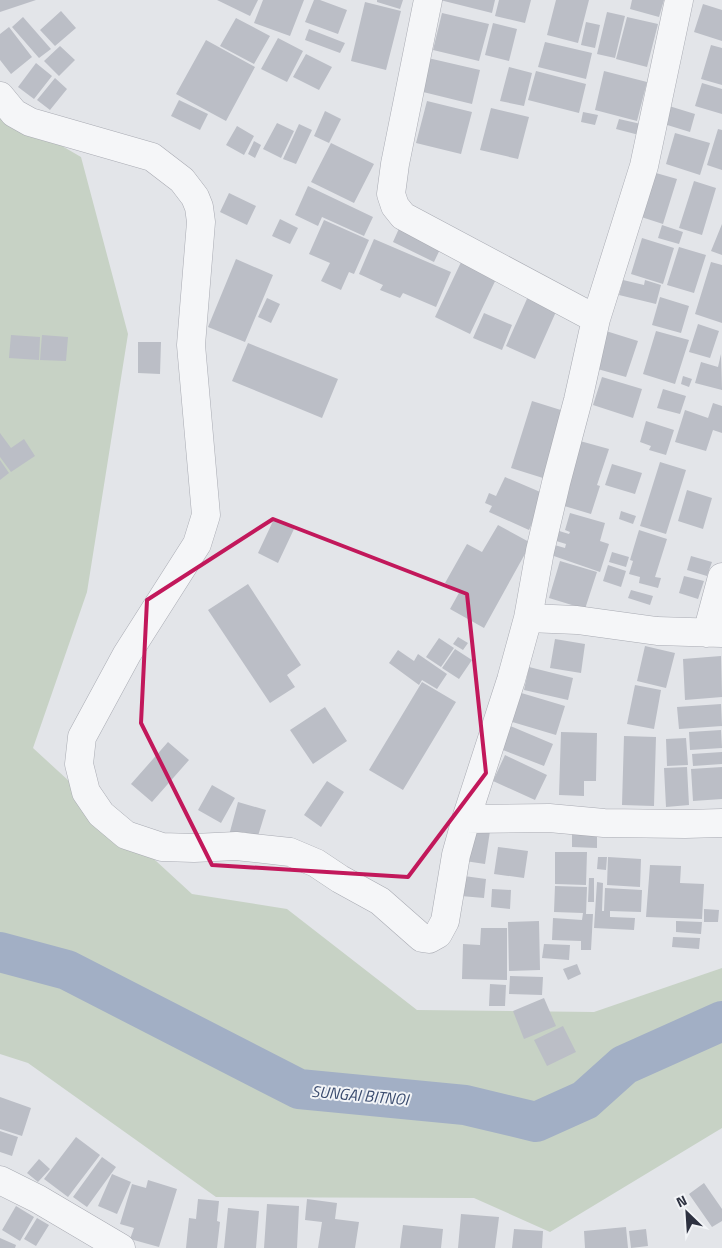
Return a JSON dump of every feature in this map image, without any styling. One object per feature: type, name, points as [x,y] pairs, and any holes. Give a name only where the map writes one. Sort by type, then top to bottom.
[{"type":"street","points":[[428,0],[395,164],[391,194],[395,206],[403,216],[410,220],[596,318]]},
{"type":"street","points":[[0,96],[14,113],[22,119],[152,157],[182,180],[195,197],[199,206],[201,222],[192,345],[206,515],[197,544],[127,654],[82,737],[78,764],[86,792],[101,814],[126,835],[162,847],[236,846],[290,852],[316,863],[340,880],[380,901],[422,938],[429,938],[438,934],[445,921],[456,855],[511,680],[528,618],[540,551],[578,400],[596,318],[644,166],[679,0]]},
{"type":"street","points":[[528,618],[577,620],[657,631],[714,633],[722,576]]},
{"type":"street","points":[[466,819],[549,818],[604,822],[722,823]]},
{"type":"street","points":[[0,1180],[38,1199],[121,1248]]},
{"type":"highlighted area","points":[[273,519],[467,594],[486,773],[408,877],[212,865],[141,723],[147,600]]},
{"type":"shaded area","points":[[0,110],[81,157],[128,334],[87,592],[33,748],[192,894],[287,909],[417,1010],[594,1012],[722,968],[722,1128],[550,1232],[474,1198],[216,1197],[28,1063],[0,1054]]},
{"type":"building","points":[[0,0],[36,0],[0,12]]},
{"type":"building","points":[[217,0],[258,0],[250,16]]},
{"type":"building","points":[[263,0],[304,0],[290,36],[254,23]]},
{"type":"building","points":[[314,0],[320,0],[347,10],[338,34],[305,22]]},
{"type":"building","points":[[377,0],[403,0],[400,9],[377,2]]},
{"type":"building","points":[[440,0],[495,0],[492,13]]},
{"type":"building","points":[[499,0],[531,0],[525,23],[495,16]]},
{"type":"building","points":[[556,0],[589,0],[578,43],[547,35]]},
{"type":"building","points":[[632,0],[664,0],[659,17],[630,9]]},
{"type":"building","points":[[365,2],[401,11],[386,70],[351,61]]},
{"type":"building","points":[[703,4],[722,10],[722,41],[694,32]]},
{"type":"building","points":[[61,11],[76,28],[55,46],[40,30]]},
{"type":"building","points":[[607,12],[625,16],[615,58],[597,54]]},
{"type":"building","points":[[442,13],[489,24],[479,61],[433,50]]},
{"type":"building","points":[[23,17],[51,49],[39,58],[12,27]]},
{"type":"building","points":[[627,17],[658,24],[647,67],[616,59]]},
{"type":"building","points":[[236,18],[270,36],[254,64],[220,46]]},
{"type":"building","points":[[586,22],[600,25],[595,48],[581,45]]},
{"type":"building","points":[[493,23],[517,29],[509,61],[485,55]]},
{"type":"building","points":[[9,27],[32,57],[11,74],[0,60],[0,34]]},
{"type":"building","points":[[309,29],[345,43],[340,53],[305,40]]},
{"type":"building","points":[[278,38],[303,51],[287,82],[261,69]]},
{"type":"building","points":[[206,40],[255,67],[226,121],[176,94]]},
{"type":"building","points":[[545,42],[592,53],[586,79],[538,67]]},
{"type":"building","points":[[711,45],[722,48],[722,85],[701,79]]},
{"type":"building","points":[[60,46],[75,60],[59,76],[44,61]]},
{"type":"building","points":[[306,54],[332,67],[319,90],[293,77]]},
{"type":"building","points":[[428,58],[480,70],[472,104],[419,91]]},
{"type":"building","points":[[36,63],[52,76],[34,99],[18,87]]},
{"type":"building","points":[[509,67],[532,73],[524,106],[500,101]]},
{"type":"building","points":[[536,71],[586,84],[579,113],[528,100]]},
{"type":"building","points":[[604,71],[647,82],[637,121],[595,110]]},
{"type":"building","points":[[55,78],[67,89],[50,110],[37,100]]},
{"type":"building","points":[[702,83],[722,89],[722,114],[695,106]]},
{"type":"building","points":[[179,100],[208,114],[200,130],[171,116]]},
{"type":"building","points":[[427,101],[472,112],[461,154],[416,143]]},
{"type":"building","points":[[669,106],[695,114],[690,132],[664,124]]},
{"type":"building","points":[[491,108],[529,117],[518,159],[480,150]]},
{"type":"building","points":[[325,111],[341,119],[329,143],[314,136]]},
{"type":"building","points":[[583,112],[598,115],[595,125],[581,122]]},
{"type":"building","points":[[619,119],[641,124],[639,135],[616,129]]},
{"type":"building","points":[[277,123],[294,131],[281,158],[263,149]]},
{"type":"building","points":[[299,124],[312,130],[296,164],[283,159]]},
{"type":"building","points":[[237,126],[254,136],[244,155],[226,145]]},
{"type":"building","points":[[718,129],[722,130],[722,170],[707,165]]},
{"type":"building","points":[[675,133],[710,143],[700,175],[666,164]]},
{"type":"building","points":[[254,141],[261,145],[255,158],[248,154]]},
{"type":"building","points":[[331,143],[374,164],[354,203],[311,182]]},
{"type":"building","points":[[649,171],[677,179],[663,224],[635,215]]},
{"type":"building","points":[[694,181],[716,188],[702,235],[679,228]]},
{"type":"building","points":[[308,186],[373,217],[364,236],[322,217],[318,226],[295,215]]},
{"type":"building","points":[[229,193],[256,206],[247,225],[220,212]]},
{"type":"building","points":[[280,219],[298,228],[290,244],[272,236]]},
{"type":"building","points":[[324,220],[369,240],[354,274],[349,272],[341,290],[321,281],[330,263],[309,254]]},
{"type":"building","points":[[401,224],[443,243],[434,262],[393,242]]},
{"type":"building","points":[[722,224],[722,255],[711,251]]},
{"type":"building","points":[[662,225],[683,232],[679,244],[658,238]]},
{"type":"building","points":[[642,238],[674,248],[663,284],[631,274]]},
{"type":"building","points":[[374,239],[451,272],[436,307],[403,293],[400,298],[380,290],[383,285],[359,274]]},
{"type":"building","points":[[679,247],[706,255],[694,293],[667,285]]},
{"type":"building","points":[[463,258],[498,275],[470,334],[435,317]]},
{"type":"building","points":[[236,259],[273,275],[245,342],[208,327]]},
{"type":"building","points":[[711,262],[722,265],[722,323],[695,314]]},
{"type":"building","points":[[623,280],[644,285],[645,280],[661,285],[656,304],[619,295]]},
{"type":"building","points":[[530,292],[559,305],[535,359],[506,346]]},
{"type":"building","points":[[660,297],[689,306],[681,333],[652,325]]},
{"type":"building","points":[[267,298],[280,304],[271,323],[258,317]]},
{"type":"building","points":[[484,313],[512,325],[502,350],[473,338]]},
{"type":"building","points":[[698,324],[719,331],[710,358],[689,352]]},
{"type":"building","points":[[606,331],[638,341],[626,377],[594,368]]},
{"type":"building","points":[[656,331],[689,340],[675,384],[643,374]]},
{"type":"building","points":[[11,335],[40,337],[39,360],[9,358]]},
{"type":"building","points":[[42,335],[68,337],[66,361],[40,360]]},
{"type":"building","points":[[138,342],[161,342],[160,374],[138,373]]},
{"type":"building","points":[[248,343],[338,379],[322,418],[232,381]]},
{"type":"building","points":[[721,354],[722,390],[695,383],[701,362],[718,367]]},
{"type":"building","points":[[683,376],[692,379],[689,387],[681,384]]},
{"type":"building","points":[[602,377],[642,389],[633,418],[593,405]]},
{"type":"building","points":[[663,389],[686,396],[680,414],[657,408]]},
{"type":"building","points":[[532,401],[564,411],[543,478],[511,468]]},
{"type":"building","points":[[713,403],[722,406],[722,433],[713,430],[706,451],[675,442],[685,410],[708,418]]},
{"type":"building","points":[[646,421],[674,430],[666,455],[649,450],[651,446],[640,442]]},
{"type":"building","points":[[0,433],[11,448],[24,439],[35,456],[11,472],[0,457]]},
{"type":"building","points":[[580,441],[609,449],[597,485],[600,486],[591,514],[561,505]]},
{"type":"building","points":[[0,460],[9,473],[0,480]]},
{"type":"building","points":[[660,462],[686,470],[666,534],[640,526]]},
{"type":"building","points":[[612,464],[642,473],[635,494],[605,485]]},
{"type":"building","points":[[505,477],[545,494],[529,530],[489,512],[492,506],[485,503],[489,493],[496,496]]},
{"type":"building","points":[[687,490],[712,498],[703,529],[678,521]]},
{"type":"building","points":[[621,511],[636,516],[633,524],[619,519]]},
{"type":"building","points":[[570,513],[605,523],[600,541],[609,544],[600,572],[548,554],[551,544],[565,548],[566,544],[553,540],[556,530],[569,534],[570,532],[565,530]]},
{"type":"building","points":[[274,519],[294,529],[278,563],[258,553]]},
{"type":"building","points":[[498,525],[531,543],[484,628],[450,609],[460,591],[445,583],[467,544],[482,552]]},
{"type":"building","points":[[639,530],[667,539],[655,577],[661,578],[658,588],[639,583],[640,577],[629,574],[633,561],[630,560]]},
{"type":"building","points":[[612,552],[629,557],[626,567],[609,562]]},
{"type":"building","points":[[691,556],[712,562],[707,576],[687,570]]},
{"type":"building","points":[[560,561],[597,572],[585,609],[549,598]]},
{"type":"building","points":[[608,565],[626,571],[621,587],[603,581]]},
{"type":"building","points":[[684,576],[704,581],[698,599],[679,593]]},
{"type":"building","points":[[248,584],[301,665],[287,675],[295,687],[270,703],[208,610]]},
{"type":"building","points":[[631,590],[653,596],[650,605],[628,598]]},
{"type":"building","points":[[458,637],[468,643],[463,650],[453,644]]},
{"type":"building","points":[[439,638],[454,648],[441,667],[426,657]]},
{"type":"building","points":[[555,639],[585,644],[581,673],[550,668]]},
{"type":"building","points":[[645,646],[675,653],[666,688],[637,681]]},
{"type":"building","points":[[455,649],[472,660],[459,679],[442,668]]},
{"type":"building","points":[[398,650],[414,661],[418,654],[447,674],[437,689],[422,680],[419,685],[389,663]]},
{"type":"building","points":[[721,656],[722,697],[685,700],[683,659]]},
{"type":"building","points":[[529,667],[573,678],[568,700],[524,690]]},
{"type":"building","points":[[422,682],[456,702],[403,790],[369,770]]},
{"type":"building","points":[[635,685],[661,690],[654,729],[627,724]]},
{"type":"building","points":[[518,692],[565,706],[556,735],[509,721]]},
{"type":"building","points":[[721,704],[722,726],[679,729],[677,707]]},
{"type":"building","points":[[325,707],[347,741],[313,764],[290,730]]},
{"type":"building","points":[[508,725],[553,744],[544,766],[498,748]]},
{"type":"building","points":[[721,730],[722,748],[690,750],[689,732]]},
{"type":"building","points":[[561,732],[597,733],[596,781],[584,781],[584,796],[559,795]]},
{"type":"building","points":[[624,736],[656,737],[654,806],[622,805]]},
{"type":"building","points":[[686,738],[688,765],[667,766],[666,739]]},
{"type":"building","points":[[168,742],[189,760],[152,802],[131,784]]},
{"type":"building","points":[[722,752],[722,764],[693,766],[692,754]]},
{"type":"building","points":[[505,755],[547,775],[535,800],[493,781]]},
{"type":"building","points":[[687,767],[689,805],[666,807],[664,768]]},
{"type":"building","points":[[722,767],[722,799],[693,801],[691,769]]},
{"type":"building","points":[[327,781],[344,792],[321,827],[304,815]]},
{"type":"building","points":[[212,785],[235,798],[221,823],[198,810]]},
{"type":"building","points":[[238,802],[266,810],[258,836],[243,832],[240,843],[228,839]]},
{"type":"building","points":[[469,828],[490,831],[485,864],[465,861]]},
{"type":"building","points":[[572,831],[597,831],[597,848],[572,847]]},
{"type":"building","points":[[498,847],[528,851],[524,878],[494,874]]},
{"type":"building","points":[[555,852],[587,852],[586,885],[555,884]]},
{"type":"building","points":[[598,857],[607,857],[606,870],[597,869]]},
{"type":"building","points":[[608,857],[641,859],[640,887],[607,885]]},
{"type":"building","points":[[650,865],[681,866],[680,883],[704,884],[702,919],[646,917]]},
{"type":"building","points":[[464,876],[486,879],[484,898],[461,896]]},
{"type":"building","points":[[589,878],[594,878],[594,902],[588,902]]},
{"type":"building","points":[[597,882],[603,883],[602,911],[604,911],[605,888],[642,890],[641,912],[610,911],[610,917],[635,918],[634,930],[594,928]]},
{"type":"building","points":[[555,886],[587,887],[586,914],[593,914],[591,950],[581,950],[581,941],[552,940],[553,918],[582,920],[583,913],[554,912]]},
{"type":"building","points":[[492,889],[511,890],[510,909],[491,907]]},
{"type":"building","points":[[704,909],[719,910],[718,922],[704,922]]},
{"type":"building","points":[[539,921],[540,970],[509,971],[508,922]]},
{"type":"building","points":[[676,921],[702,922],[701,934],[676,932]]},
{"type":"building","points":[[481,928],[507,928],[507,980],[462,979],[463,944],[480,945]]},
{"type":"building","points":[[673,937],[700,938],[699,949],[672,947]]},
{"type":"building","points":[[544,944],[570,945],[569,960],[542,958]]},
{"type":"building","points":[[577,964],[581,974],[568,980],[563,969]]},
{"type":"building","points":[[510,976],[543,977],[542,995],[509,994]]},
{"type":"building","points":[[490,984],[506,985],[505,1006],[489,1006]]},
{"type":"building","points":[[544,998],[556,1026],[524,1039],[513,1011]]},
{"type":"building","points":[[563,1026],[576,1052],[547,1066],[534,1040]]},
{"type":"building","points":[[0,1097],[31,1108],[22,1136],[0,1129]]},
{"type":"building","points":[[0,1131],[18,1137],[12,1156],[0,1152]]},
{"type":"building","points":[[76,1137],[100,1155],[68,1197],[44,1179]]},
{"type":"building","points":[[102,1157],[116,1167],[87,1207],[73,1197]]},
{"type":"building","points":[[39,1159],[50,1169],[38,1182],[27,1173]]},
{"type":"building","points":[[112,1174],[131,1182],[117,1214],[98,1206]]},
{"type":"building","points":[[148,1180],[177,1189],[159,1247],[130,1239],[134,1228],[120,1224],[132,1184],[146,1188]]},
{"type":"building","points":[[704,1183],[722,1209],[722,1221],[712,1227],[689,1194]]},
{"type":"building","points":[[198,1199],[219,1201],[217,1221],[220,1222],[217,1248],[186,1248],[189,1218],[196,1219]]},
{"type":"building","points":[[307,1199],[337,1203],[335,1219],[359,1222],[355,1248],[318,1248],[322,1222],[305,1220]]},
{"type":"building","points":[[267,1204],[299,1206],[297,1248],[264,1248]]},
{"type":"building","points":[[16,1206],[34,1217],[20,1241],[2,1230]]},
{"type":"building","points":[[228,1208],[259,1211],[256,1248],[224,1248]]},
{"type":"building","points":[[461,1214],[499,1217],[495,1248],[458,1248]]},
{"type":"building","points":[[37,1218],[49,1225],[36,1246],[24,1239]]},
{"type":"building","points":[[403,1225],[443,1229],[441,1248],[400,1248]]},
{"type":"building","points":[[626,1227],[628,1248],[585,1248],[584,1231]]},
{"type":"building","points":[[514,1229],[543,1231],[542,1248],[512,1248]]},
{"type":"building","points":[[646,1229],[648,1246],[631,1248],[629,1231]]},
{"type":"building","points":[[0,1238],[16,1245],[15,1248],[0,1248]]},
{"type":"waterway","name":"SUNGAI BITNOI","points":[[0,952],[67,970],[299,1089],[465,1105],[536,1122],[585,1100],[624,1065],[722,1021]]}]
